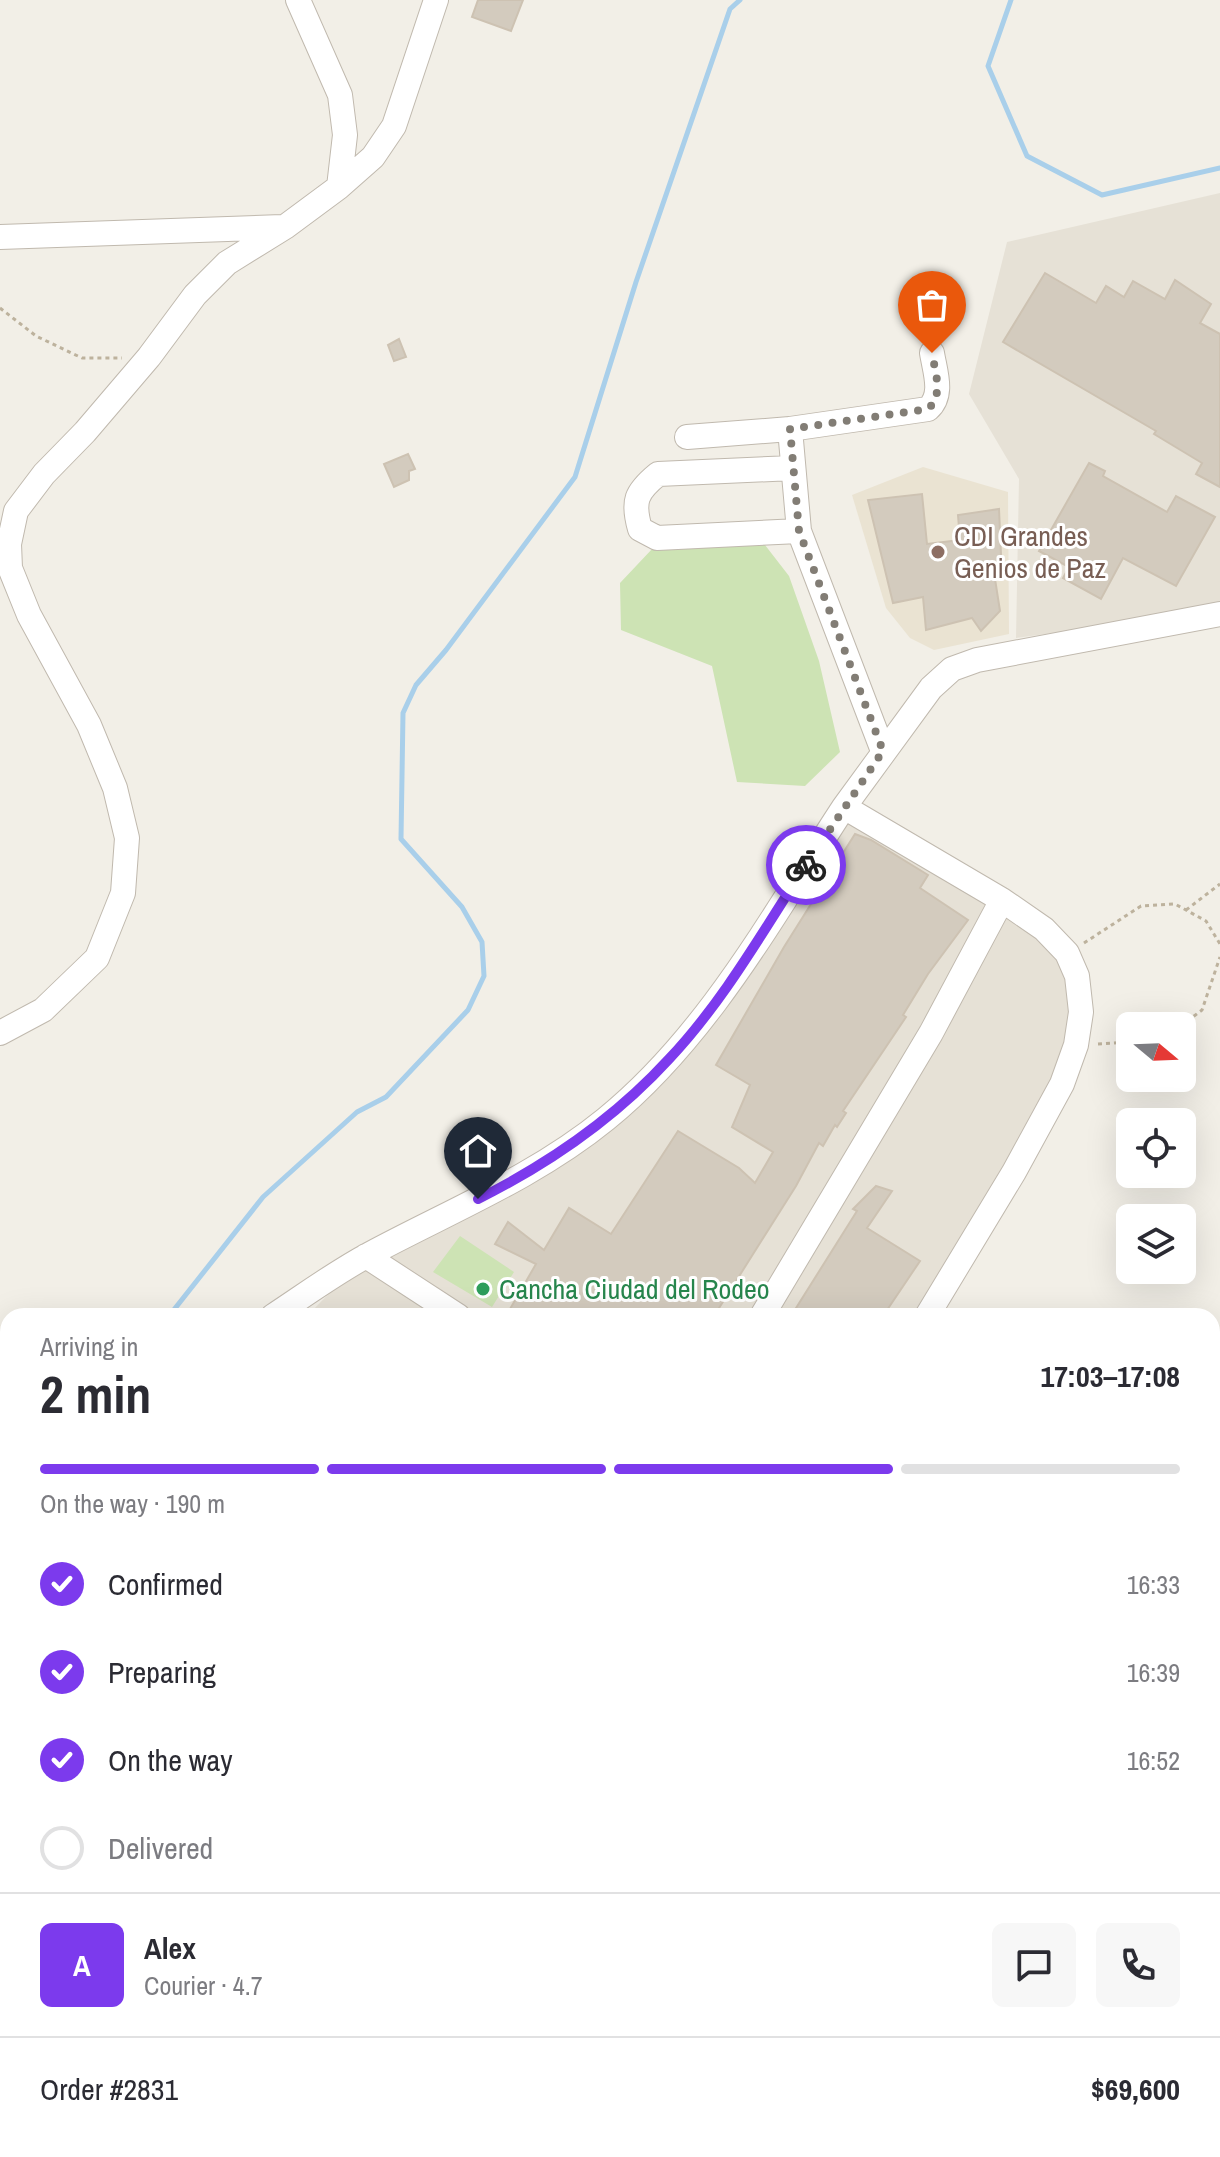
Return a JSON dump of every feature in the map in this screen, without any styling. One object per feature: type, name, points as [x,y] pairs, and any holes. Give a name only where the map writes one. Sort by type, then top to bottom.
[{"type":"street","points":[[298,0],[340,95],[345,135],[339,187]]},
{"type":"street","points":[[0,1033],[43,1010],[97,958],[123,893],[127,838],[115,788],[89,725],[29,615],[10,568],[9,544],[16,511],[44,474],[85,432],[149,357],[195,295],[227,263],[285,227],[373,157],[394,126],[436,0]]},
{"type":"street","points":[[0,237],[285,227]]},
{"type":"street","points":[[687,437],[790,429],[928,409],[936,403],[938,392],[932,353]]},
{"type":"street","points":[[790,429],[799,531],[883,751]]},
{"type":"street","points":[[793,468],[658,474],[641,488],[635,510],[640,529],[657,538],[799,531]]},
{"type":"street","points":[[285,1308],[366,1256],[547,1162],[607,1118],[670,1059],[729,983],[883,751],[931,688],[952,669],[977,660],[1220,614]]},
{"type":"street","points":[[844,807],[1002,900],[1044,929],[1067,953],[1077,976],[1081,1012],[1076,1045],[1062,1084],[1014,1172],[932,1308]]},
{"type":"street","points":[[767,1308],[931,1033],[1002,900]]},
{"type":"street","points":[[366,1256],[446,1308]]},
{"type":"path","points":[[0,308],[36,336],[82,358],[149,357]]},
{"type":"path","points":[[1186,910],[1220,884]]},
{"type":"path","points":[[1067,953],[1141,906],[1175,904],[1206,921],[1220,944]]},
{"type":"path","points":[[1196,1015],[1202,1010],[1220,957]]},
{"type":"path","points":[[1076,1045],[1116,1043]]},
{"type":"shaded area","points":[[1220,193],[1220,610],[1016,638],[1019,479],[969,394],[1007,242]]},
{"type":"shaded area","name":"CDI Grandes Genios de Paz","points":[[923,467],[1008,492],[1009,634],[934,650],[910,638],[886,608],[852,495]]},
{"type":"shaded area","points":[[844,807],[1067,953],[1076,1045],[931,1308],[315,1308],[366,1256],[506,1185],[670,1059]]},
{"type":"green space","points":[[765,545],[789,576],[819,661],[840,752],[805,786],[737,782],[712,666],[621,630],[620,583],[653,548]]},
{"type":"green space","name":"Cancha Ciudad del Rodeo","points":[[460,1236],[514,1272],[492,1307],[433,1272]]},
{"type":"building","points":[[478,0],[523,0],[511,31],[472,17]]},
{"type":"building","points":[[1045,273],[1096,303],[1106,286],[1124,297],[1133,281],[1165,299],[1175,280],[1211,304],[1200,323],[1220,334],[1220,487],[1196,474],[1202,463],[1154,434],[1156,431],[1003,342]]},
{"type":"building","points":[[399,339],[406,357],[394,361],[388,345]]},
{"type":"building","points":[[408,454],[415,469],[409,471],[409,480],[394,487],[384,464]]},
{"type":"building","points":[[1089,463],[1105,471],[1103,476],[1167,512],[1176,496],[1215,517],[1176,586],[1123,558],[1101,599],[1063,578],[1069,567],[1039,551]]},
{"type":"building","points":[[922,494],[927,544],[960,540],[958,515],[999,509],[1002,578],[995,579],[1000,611],[981,631],[972,618],[926,630],[923,597],[893,603],[868,500]]},
{"type":"building","points":[[855,834],[871,840],[928,875],[920,888],[968,920],[928,974],[903,1015],[906,1017],[843,1111],[846,1113],[837,1127],[835,1125],[823,1146],[819,1143],[796,1186],[719,1308],[511,1308],[536,1264],[495,1244],[508,1222],[544,1250],[569,1208],[611,1234],[678,1131],[739,1168],[755,1183],[773,1152],[732,1127],[750,1085],[716,1065],[784,947]]},
{"type":"building","points":[[876,1186],[892,1191],[867,1228],[920,1261],[888,1308],[796,1308],[857,1211],[853,1209]]},
{"type":"waterway","points":[[175,1308],[263,1197],[357,1112],[386,1097],[468,1010],[484,976],[482,942],[462,907],[401,839],[403,713],[416,685],[446,650],[575,477],[636,282],[730,9],[740,0]]},
{"type":"waterway","points":[[1011,0],[988,66],[1027,156],[1102,195],[1220,168]]},
{"type":"way so far","points":[[806,865],[883,751],[799,531],[790,429],[928,409],[936,403],[938,392],[932,353]]},
{"type":"place","name":"CDI Grandes Genios de Paz","points":[[938,552]]},
{"type":"place","name":"Cancha Ciudad del Rodeo","points":[[483,1289]]},
{"type":"route","points":[[478,1199],[567,1148],[607,1118],[670,1059],[729,983],[806,865]]}]
